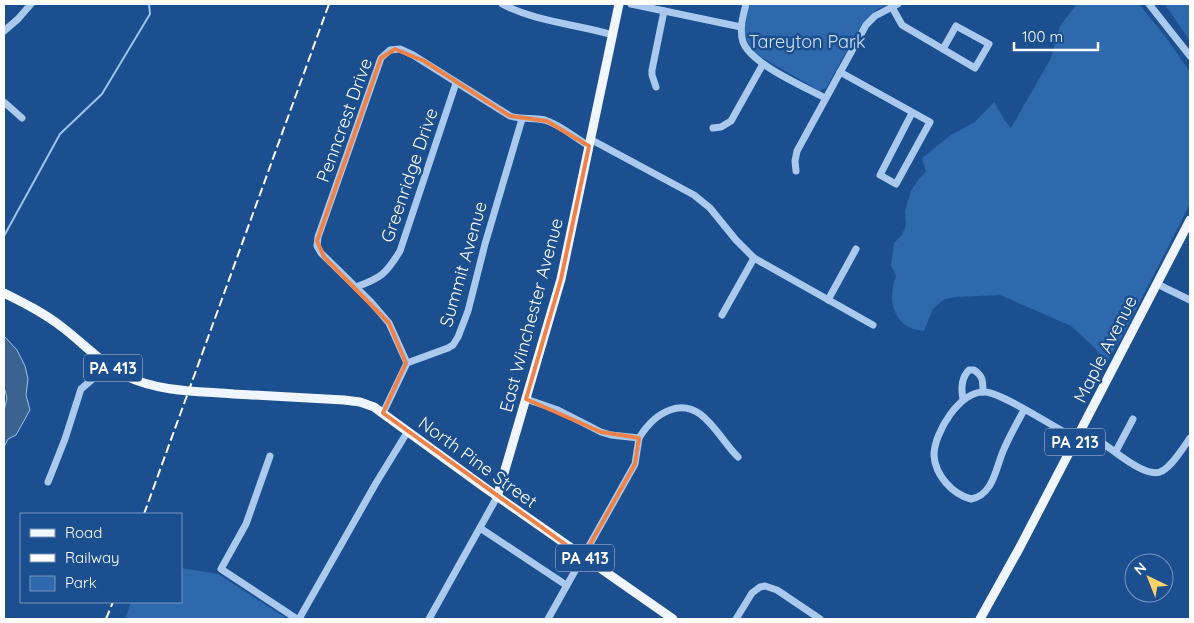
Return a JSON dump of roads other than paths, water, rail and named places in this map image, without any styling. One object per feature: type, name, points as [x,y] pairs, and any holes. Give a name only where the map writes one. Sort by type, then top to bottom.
[{"type":"main road","name":"East Winchester Avenue","points":[[497,497],[561,279],[619,4]]},
{"type":"main road","name":"Maple Avenue","points":[[980,619],[1190,220]]},
{"type":"main road","name":"PA 413","points":[[4,292],[32,306],[51,319],[107,364]]},
{"type":"main road","name":"North Pine Street","points":[[107,364],[128,377],[167,389],[360,402],[383,413],[497,497],[673,619]]},
{"type":"street","points":[[4,31],[31,4]]},
{"type":"street","points":[[502,4],[541,18],[613,35]]},
{"type":"street","points":[[631,4],[742,27]]},
{"type":"street","points":[[746,4],[742,36],[751,54],[764,64],[826,98]]},
{"type":"street","points":[[1149,4],[1190,56]]},
{"type":"street","points":[[796,171],[797,151],[871,19],[895,6],[902,25],[975,68],[989,44],[956,26],[943,49]]},
{"type":"street","points":[[656,87],[652,70],[664,11]]},
{"type":"street","name":"Penncrest Drive","points":[[407,363],[388,323],[371,302],[324,257],[318,250],[317,241],[381,58],[390,50],[404,50],[500,111],[522,119],[547,121],[694,195],[710,208],[736,240],[754,258],[873,325]]},
{"type":"street","points":[[713,128],[722,127],[731,121],[764,64]]},
{"type":"street","points":[[840,72],[930,122],[896,184],[880,175],[912,113]]},
{"type":"street","name":"Greenridge Drive","points":[[356,287],[374,281],[384,274],[400,251],[456,83]]},
{"type":"street","points":[[4,102],[22,118]]},
{"type":"street","name":"Summit Avenue","points":[[407,363],[448,348],[458,337],[468,311],[485,244],[522,119]]},
{"type":"street","points":[[828,300],[856,249]]},
{"type":"street","points":[[722,315],[754,258]]},
{"type":"street","points":[[1157,284],[1190,300]]},
{"type":"street","points":[[383,413],[407,363]]},
{"type":"street","points":[[48,482],[65,439],[81,388],[102,371],[107,364]]},
{"type":"street","points":[[963,399],[962,384],[964,376],[969,370],[974,370],[982,377],[983,392]]},
{"type":"street","points":[[1024,410],[1003,450],[993,480],[981,496],[971,499],[961,495],[947,484],[939,473],[934,459],[934,452],[941,432],[951,413],[963,399],[983,392],[992,393],[1024,410],[1076,439]]},
{"type":"street","points":[[526,399],[558,410],[601,432],[639,438]]},
{"type":"street","points":[[548,619],[635,464],[639,438],[657,417],[674,409],[688,408],[702,414],[738,457]]},
{"type":"street","points":[[1116,452],[1133,419]]},
{"type":"street","points":[[270,456],[246,524],[220,570],[298,619],[408,431]]},
{"type":"street","points":[[1101,442],[1148,472],[1160,472],[1164,471],[1190,438]]},
{"type":"street","name":"East Winchester Avenue","points":[[429,619],[497,497]]},
{"type":"street","points":[[480,528],[566,585]]},
{"type":"street","points":[[736,619],[752,593],[765,586],[774,588],[820,619]]},
{"type":"waterway","points":[[4,236],[60,134],[102,94],[150,14],[149,4]]},
{"type":"railway","points":[[144,513],[329,4]]},
{"type":"railway","points":[[106,619],[113,603]]},
{"type":"park label","name":"Tareyton Park","points":[[807,41]]}]
